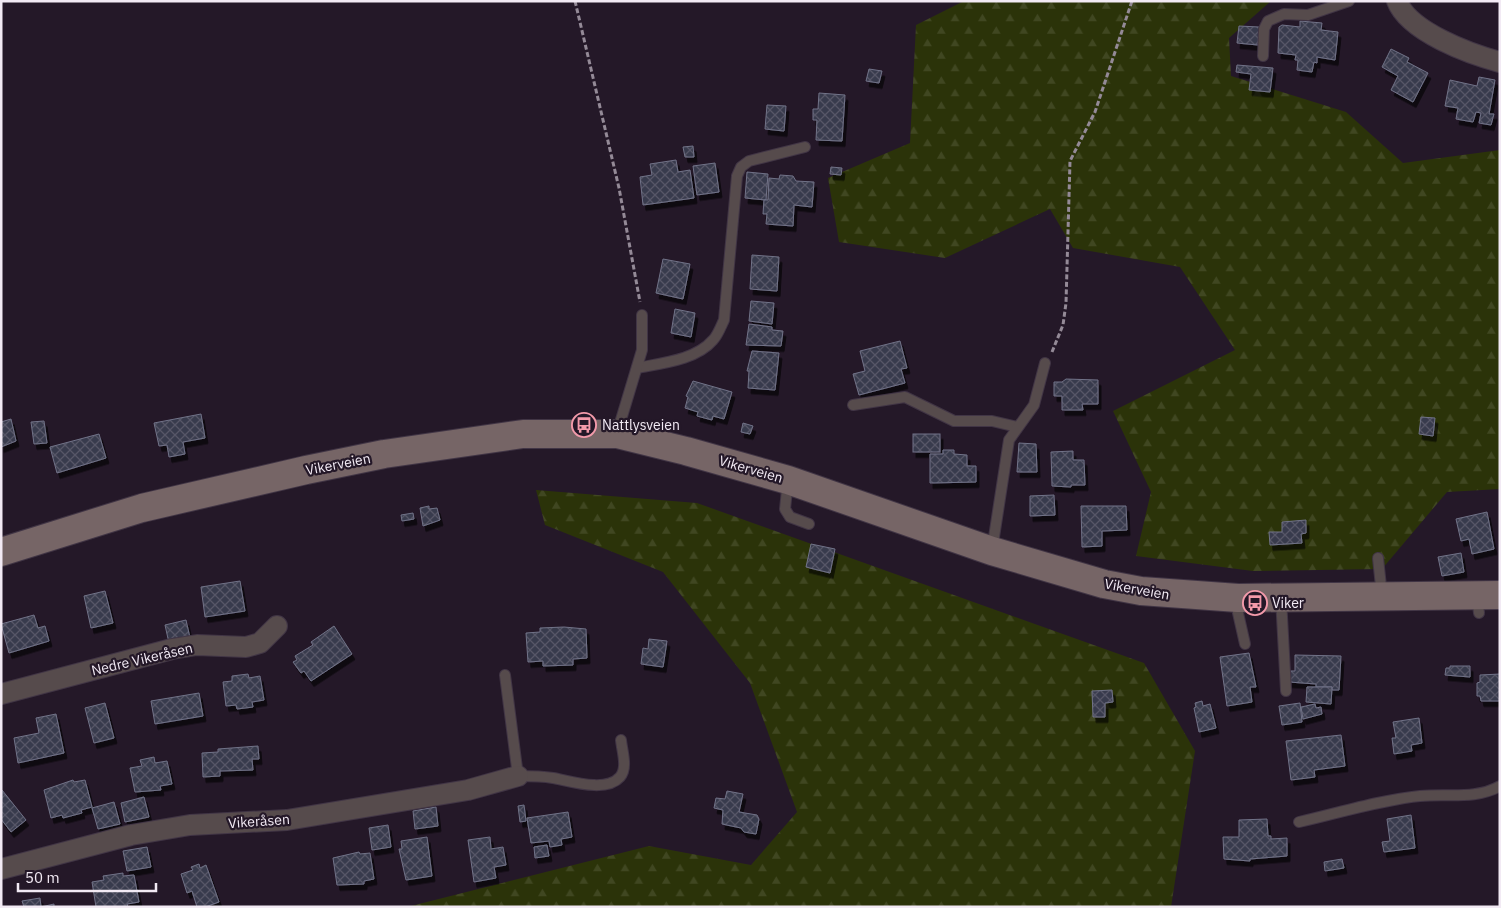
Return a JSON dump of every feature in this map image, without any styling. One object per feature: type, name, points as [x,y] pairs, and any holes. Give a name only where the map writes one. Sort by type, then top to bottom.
[{"type":"main road","name":"Vikerveien","points":[[1,552],[142,508],[384,454],[523,434],[617,434],[686,451],[788,480],[992,552],[1104,584],[1141,592],[1238,598],[1382,597],[1485,601]]},
{"type":"street","points":[[1397,1],[1408,17],[1428,32],[1461,49],[1500,62]]},
{"type":"street","name":"Nedre Vikeråsen","points":[[1,694],[172,649],[197,645],[246,647],[260,643],[277,626]]},
{"type":"street","name":"Vikeråsen","points":[[1,869],[131,835],[190,825],[287,820],[468,790],[518,776]]},
{"type":"lane","points":[[1263,56],[1264,29],[1268,21],[1284,14],[1308,14],[1349,1]]},
{"type":"lane","points":[[637,368],[687,356],[705,348],[714,339],[724,320],[737,176],[741,167],[749,161],[805,147]]},
{"type":"lane","points":[[617,434],[642,350],[642,315]]},
{"type":"lane","points":[[992,552],[1006,454],[1010,440],[1017,427],[1034,406],[1045,363]]},
{"type":"lane","points":[[853,405],[905,397],[954,421],[992,421],[1017,427]]},
{"type":"lane","points":[[788,480],[785,509],[790,518],[809,524]]},
{"type":"lane","points":[[1378,558],[1382,597]]},
{"type":"lane","points":[[1238,598],[1238,613],[1245,644]]},
{"type":"lane","points":[[1281,598],[1286,691]]},
{"type":"lane","points":[[505,675],[518,776],[552,778],[586,785],[615,781],[621,776],[624,766],[621,740]]},
{"type":"lane","points":[[1299,822],[1420,796],[1471,795],[1488,792],[1500,786]]},
{"type":"path","points":[[575,1],[619,188],[642,315]]},
{"type":"path","points":[[1045,363],[1056,345],[1064,318],[1070,161],[1095,112],[1132,1]]},
{"type":"green space","points":[[964,1],[1271,1],[1229,38],[1231,76],[1346,112],[1403,163],[1500,150],[1500,489],[1447,492],[1382,569],[1253,571],[1136,556],[1151,492],[1113,411],[1235,350],[1180,267],[1073,248],[1050,209],[945,258],[839,242],[828,178],[910,143],[916,25]]},
{"type":"green space","points":[[536,490],[697,503],[1144,663],[1195,751],[1171,907],[407,907],[649,846],[751,865],[797,812],[750,683],[663,572],[545,525]]},
{"type":"building","points":[[1300,21],[1322,23],[1321,30],[1338,32],[1335,60],[1317,57],[1317,63],[1314,62],[1312,72],[1297,70],[1298,60],[1295,60],[1296,55],[1278,53],[1279,27],[1282,25],[1300,27]]},
{"type":"building","points":[[1239,26],[1259,27],[1258,45],[1237,43]]},
{"type":"building","points":[[1391,49],[1409,58],[1407,62],[1428,73],[1413,102],[1391,90],[1398,76],[1382,67]]},
{"type":"building","points":[[1237,65],[1273,68],[1270,92],[1249,90],[1251,74],[1236,72]]},
{"type":"building","points":[[869,69],[882,71],[879,83],[866,81]]},
{"type":"building","points":[[1479,77],[1495,80],[1489,114],[1494,114],[1491,125],[1479,123],[1481,113],[1476,112],[1473,122],[1456,119],[1458,108],[1445,106],[1450,80],[1477,86]]},
{"type":"building","points":[[819,93],[845,95],[842,141],[816,140],[817,120],[813,120],[813,109],[818,109]]},
{"type":"building","points":[[767,105],[786,106],[784,131],[765,129]]},
{"type":"building","points":[[693,146],[694,157],[685,157],[683,147]]},
{"type":"building","points":[[676,160],[678,172],[690,170],[694,198],[643,205],[640,177],[652,175],[650,164]]},
{"type":"building","points":[[715,163],[719,192],[697,195],[693,166]]},
{"type":"building","points":[[831,167],[842,168],[841,175],[830,174]]},
{"type":"building","points":[[747,172],[768,174],[766,200],[745,198]]},
{"type":"building","points":[[780,175],[793,176],[796,181],[814,182],[812,207],[794,205],[793,226],[766,224],[767,214],[763,214],[764,200],[768,200],[769,178],[779,179]]},
{"type":"building","points":[[752,255],[779,257],[777,291],[750,289]]},
{"type":"building","points":[[663,259],[690,264],[683,299],[656,293]]},
{"type":"building","points":[[751,301],[774,303],[772,324],[749,321]]},
{"type":"building","points":[[675,309],[695,313],[691,337],[671,333]]},
{"type":"building","points":[[749,324],[772,327],[772,330],[783,331],[781,346],[746,345]]},
{"type":"building","points":[[900,341],[907,368],[901,369],[905,383],[859,395],[853,374],[865,371],[860,351]]},
{"type":"building","points":[[752,351],[779,353],[775,390],[748,388],[749,371],[747,371]]},
{"type":"building","points":[[1066,379],[1098,380],[1098,404],[1082,404],[1083,410],[1062,410],[1062,396],[1054,396],[1054,382],[1062,382]]},
{"type":"building","points":[[693,381],[732,392],[724,419],[713,416],[712,420],[697,416],[698,412],[685,408],[688,397],[686,396]]},
{"type":"building","points":[[201,414],[205,438],[183,442],[185,454],[169,457],[167,445],[159,446],[154,423]]},
{"type":"building","points":[[1421,417],[1435,418],[1433,436],[1419,434]]},
{"type":"building","points":[[11,419],[16,441],[1,447],[1,422]]},
{"type":"building","points":[[44,421],[47,443],[34,444],[31,422]]},
{"type":"building","points":[[743,423],[753,426],[750,434],[741,432]]},
{"type":"building","points":[[99,434],[106,458],[57,473],[50,447]]},
{"type":"building","points":[[913,434],[940,434],[940,452],[913,452]]},
{"type":"building","points":[[1019,443],[1036,444],[1037,472],[1017,472]]},
{"type":"building","points":[[943,450],[954,450],[954,454],[967,455],[967,466],[976,466],[976,482],[930,483],[930,454],[943,454]]},
{"type":"building","points":[[1073,451],[1073,460],[1084,460],[1085,485],[1071,485],[1071,487],[1052,486],[1051,452]]},
{"type":"building","points":[[1054,495],[1055,515],[1030,516],[1030,496]]},
{"type":"building","points":[[429,506],[429,509],[437,508],[440,520],[423,526],[420,508]]},
{"type":"building","points":[[1081,506],[1126,506],[1127,530],[1102,531],[1102,546],[1082,547]]},
{"type":"building","points":[[1487,512],[1494,549],[1472,554],[1469,539],[1461,541],[1456,519]]},
{"type":"building","points":[[413,513],[414,519],[402,521],[401,515]]},
{"type":"building","points":[[1306,520],[1306,533],[1301,534],[1302,543],[1270,545],[1269,532],[1282,532],[1282,522]]},
{"type":"building","points":[[811,544],[835,549],[830,573],[806,567]]},
{"type":"building","points":[[1461,553],[1464,572],[1442,576],[1438,557]]},
{"type":"building","points":[[240,581],[245,611],[205,617],[201,587]]},
{"type":"building","points":[[105,591],[113,623],[91,628],[84,596]]},
{"type":"building","points":[[34,615],[38,628],[45,626],[49,641],[9,653],[1,624]]},
{"type":"building","points":[[186,620],[190,638],[169,643],[165,625]]},
{"type":"building","points":[[334,626],[352,654],[311,681],[304,671],[301,673],[293,662],[297,660],[295,656],[313,645],[311,642]]},
{"type":"building","points":[[564,627],[586,629],[587,658],[573,659],[573,665],[543,666],[543,661],[528,662],[526,633],[540,632],[540,628]]},
{"type":"building","points":[[649,639],[667,641],[663,667],[641,664],[643,648],[648,649]]},
{"type":"building","points":[[1249,653],[1256,687],[1250,687],[1252,702],[1227,706],[1220,657]]},
{"type":"building","points":[[1295,655],[1341,656],[1339,690],[1332,690],[1332,687],[1316,687],[1316,684],[1289,682],[1290,671],[1295,671]]},
{"type":"building","points":[[1450,666],[1470,666],[1470,677],[1445,675],[1446,668],[1450,668]]},
{"type":"building","points":[[248,674],[249,678],[260,676],[264,700],[252,702],[253,707],[237,709],[236,705],[226,706],[223,682],[232,681],[232,676]]},
{"type":"building","points":[[1500,674],[1500,701],[1481,701],[1480,696],[1477,696],[1477,683],[1480,682],[1480,675]]},
{"type":"building","points":[[1307,687],[1332,687],[1331,704],[1306,702]]},
{"type":"building","points":[[1112,690],[1113,702],[1105,703],[1105,717],[1093,717],[1092,691]]},
{"type":"building","points":[[199,693],[203,716],[155,724],[151,701]]},
{"type":"building","points":[[1202,701],[1203,706],[1210,704],[1216,728],[1199,732],[1194,708],[1196,707],[1195,703]]},
{"type":"building","points":[[105,703],[114,738],[94,743],[85,708]]},
{"type":"building","points":[[1300,703],[1302,722],[1282,725],[1279,706]]},
{"type":"building","points":[[1315,704],[1316,708],[1321,707],[1322,714],[1303,719],[1301,707]]},
{"type":"building","points":[[56,714],[64,753],[18,763],[14,738],[39,733],[36,718]]},
{"type":"building","points":[[1419,718],[1422,743],[1411,745],[1412,751],[1394,754],[1392,738],[1396,738],[1393,722]]},
{"type":"building","points":[[1341,735],[1345,766],[1314,770],[1315,777],[1291,780],[1286,741]]},
{"type":"building","points":[[258,746],[259,759],[252,759],[253,770],[220,771],[220,776],[203,777],[202,753],[218,752],[218,749]]},
{"type":"building","points":[[154,757],[155,763],[167,761],[172,784],[160,786],[161,790],[135,792],[130,768],[142,766],[140,760]]},
{"type":"building","points":[[73,780],[74,782],[85,780],[92,807],[81,810],[82,813],[63,818],[62,815],[51,818],[44,790]]},
{"type":"building","points":[[2,790],[26,820],[11,832],[1,819]]},
{"type":"building","points":[[727,791],[743,794],[739,812],[757,815],[759,819],[756,834],[744,832],[741,828],[722,824],[723,810],[714,808],[716,798],[725,799]]},
{"type":"building","points":[[144,797],[149,817],[125,822],[121,803]]},
{"type":"building","points":[[114,802],[120,824],[98,829],[92,808]]},
{"type":"building","points":[[524,805],[526,821],[520,822],[518,806]]},
{"type":"building","points":[[436,807],[438,826],[415,829],[413,811]]},
{"type":"building","points":[[568,812],[572,837],[561,839],[562,845],[550,847],[549,841],[531,843],[527,818]]},
{"type":"building","points":[[1411,815],[1415,848],[1384,852],[1382,842],[1390,841],[1387,819]]},
{"type":"building","points":[[1267,819],[1268,836],[1271,836],[1271,839],[1287,838],[1287,856],[1250,859],[1250,861],[1224,859],[1223,837],[1239,837],[1239,820]]},
{"type":"building","points":[[388,825],[391,847],[372,850],[369,828]]},
{"type":"building","points":[[427,837],[432,876],[406,880],[399,849],[402,849],[401,841]]},
{"type":"building","points":[[490,837],[491,849],[503,847],[506,865],[494,867],[496,878],[474,882],[468,840]]},
{"type":"building","points":[[547,845],[549,856],[535,858],[534,847]]},
{"type":"building","points":[[147,847],[151,867],[127,871],[123,851]]},
{"type":"building","points":[[359,852],[360,854],[370,853],[374,879],[364,881],[364,884],[337,885],[333,858]]},
{"type":"building","points":[[1342,859],[1344,868],[1325,871],[1324,862]]},
{"type":"building","points":[[199,864],[200,868],[206,865],[219,902],[205,907],[197,907],[192,891],[187,893],[181,874],[193,870],[191,867]]},
{"type":"building","points":[[123,873],[123,876],[134,875],[139,902],[127,904],[128,907],[96,907],[92,882],[104,880],[103,876]]},
{"type":"building","points":[[40,898],[41,907],[24,907],[22,901]]},
{"type":"building","points":[[54,904],[54,907],[41,907]]},
{"type":"place","name":"Nattlysveien","points":[[584,425]]},
{"type":"place","name":"Viker","points":[[1255,603]]}]
